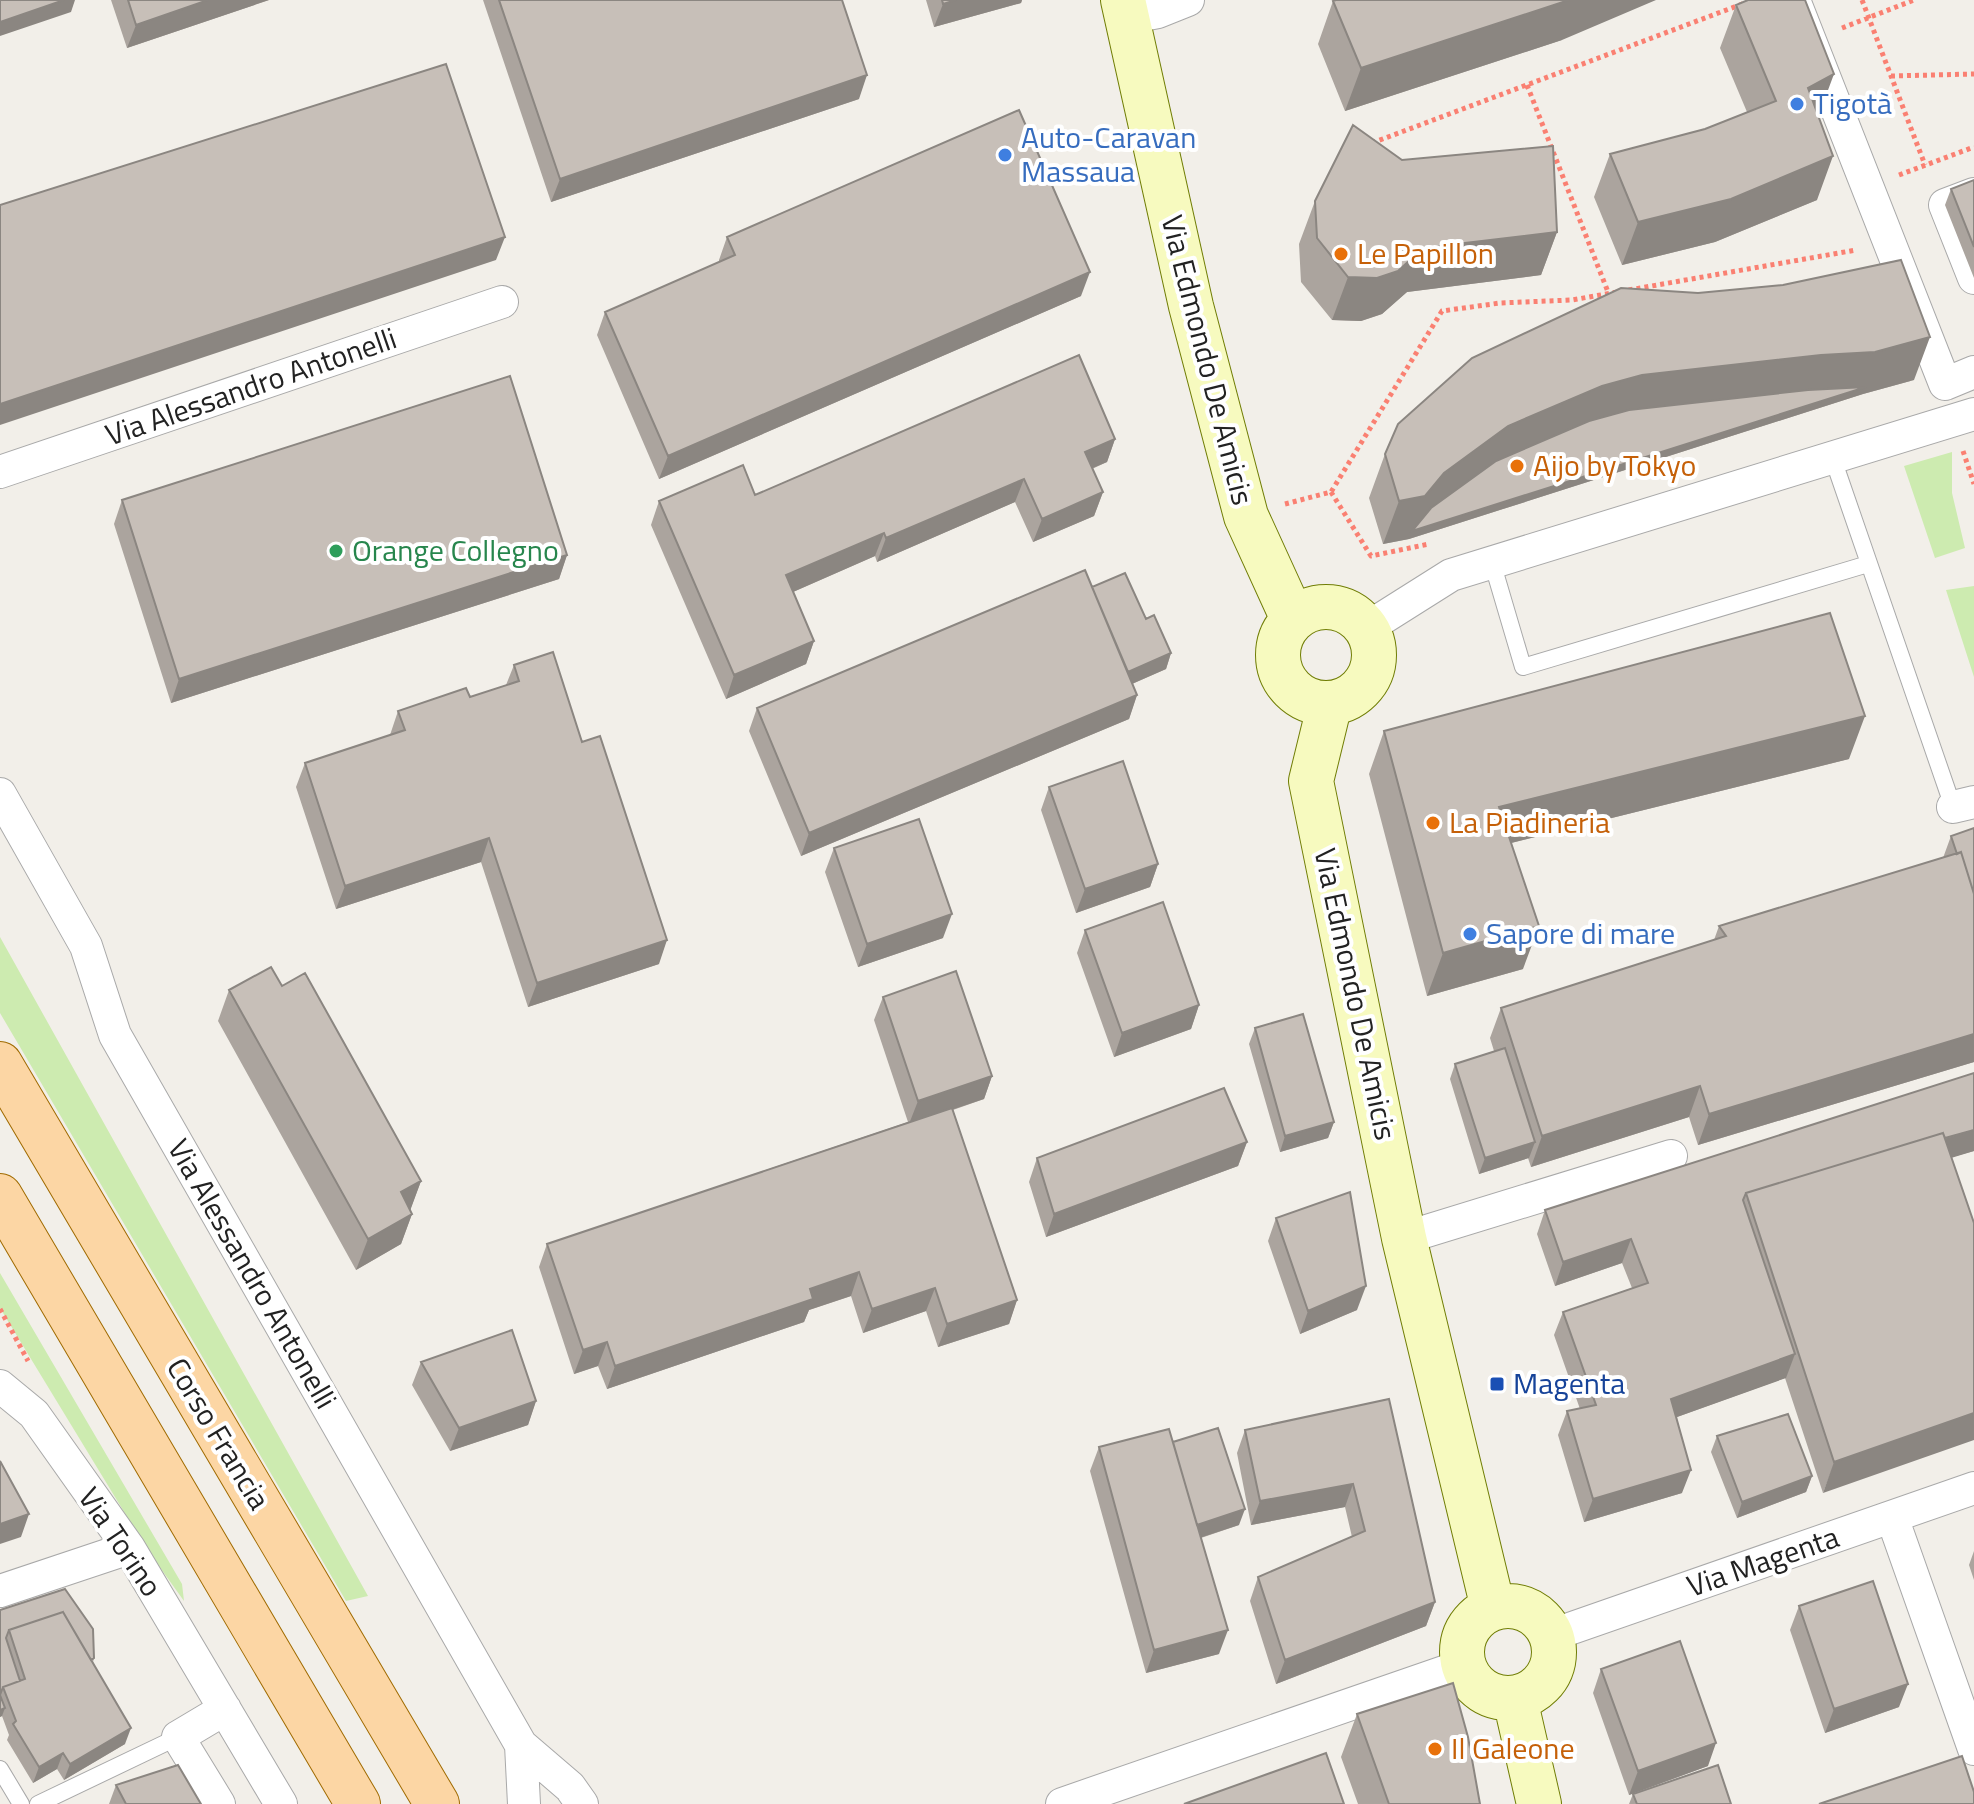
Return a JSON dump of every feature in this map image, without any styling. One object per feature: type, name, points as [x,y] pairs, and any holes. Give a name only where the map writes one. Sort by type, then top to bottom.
[{"type":"main road","name":"Corso Francia","points":[[0,1064],[437,1804]]},
{"type":"main road","points":[[0,1196],[358,1804]]},
{"type":"street","points":[[1125,9],[1158,12],[1188,0]]},
{"type":"street","points":[[1794,0],[1945,384],[1974,372]]},
{"type":"street","name":"Via Edmondo De Amicis","points":[[1125,9],[1191,306],[1246,516],[1293,619]]},
{"type":"street","points":[[1974,194],[1945,205],[1974,278]]},
{"type":"street","name":"Via Alessandro Antonelli","points":[[0,472],[502,302]]},
{"type":"street","points":[[1367,628],[1451,575],[1974,414]]},
{"type":"street","points":[[1317,606],[1332,606],[1346,610],[1367,628],[1375,655],[1372,670],[1357,693],[1330,703],[1304,698],[1285,681],[1279,668],[1279,642],[1293,619],[1317,606]]},
{"type":"street","name":"Via Edmondo De Amicis","points":[[1330,703],[1311,781],[1404,1238],[1493,1608]]},
{"type":"street","name":"Via Alessandro Antonelli","points":[[0,794],[86,946],[115,1035],[521,1745],[570,1787],[582,1804]]},
{"type":"street","points":[[1404,1238],[1671,1156]]},
{"type":"street","name":"Via Torino","points":[[0,1386],[34,1414],[129,1548],[281,1804]]},
{"type":"street","name":"Via Magenta","points":[[1552,1635],[1974,1488]]},
{"type":"street","points":[[1892,1517],[1974,1749]]},
{"type":"street","points":[[0,1591],[129,1548]]},
{"type":"street","points":[[1522,1607],[1536,1614],[1552,1635],[1555,1654],[1552,1669],[1532,1693],[1515,1699],[1488,1694],[1475,1685],[1464,1665],[1463,1642],[1468,1628],[1478,1616],[1493,1608],[1522,1607]]},
{"type":"street","points":[[1062,1804],[1464,1665]]},
{"type":"street","points":[[1515,1699],[1539,1804]]},
{"type":"street","points":[[219,1804],[178,1737],[225,1709]]},
{"type":"street","name":"Via Alessandro Antonelli","points":[[521,1745],[524,1804]]},
{"type":"lane","points":[[1832,456],[1868,564],[1963,804]]},
{"type":"lane","points":[[1492,562],[1523,667],[1868,564]]},
{"type":"lane","points":[[38,1804],[178,1737]]},
{"type":"lane","points":[[0,1769],[21,1804]]},
{"type":"path","points":[[1367,145],[1753,0]]},
{"type":"path","points":[[1862,0],[1925,165]]},
{"type":"path","points":[[1842,28],[1914,0]]},
{"type":"path","points":[[1891,76],[1974,74]]},
{"type":"path","points":[[1527,84],[1608,292]]},
{"type":"path","points":[[1891,178],[1974,147]]},
{"type":"path","points":[[1282,504],[1331,492],[1442,311],[1500,303],[1572,300],[1889,244]]},
{"type":"path","points":[[1962,448],[1974,484]]},
{"type":"path","points":[[1331,492],[1371,556],[1430,544],[1432,556]]},
{"type":"green space","points":[[1952,452],[1952,493],[1965,548],[1935,558],[1904,466]]},
{"type":"green space","points":[[1974,586],[1974,677],[1946,590]]},
{"type":"green space","points":[[0,937],[368,1596],[346,1601],[0,1013]]},
{"type":"green space","points":[[0,1273],[182,1584],[184,1601],[146,1548],[0,1308]]},
{"type":"building","points":[[0,0],[64,0],[0,22]]},
{"type":"building","points":[[128,0],[208,0],[136,25]]},
{"type":"building","points":[[499,0],[842,0],[867,75],[560,179]]},
{"type":"building","points":[[1569,0],[1361,68],[1333,1]]},
{"type":"building","points":[[1748,0],[1805,0],[1834,74],[1808,88],[1833,156],[1731,199],[1638,222],[1610,154],[1705,129],[1776,101],[1736,5]]},
{"type":"building","points":[[446,64],[505,237],[0,404],[0,205]]},
{"type":"building","points":[[1019,110],[1090,272],[668,456],[605,312],[735,255],[727,237]]},
{"type":"building","points":[[1353,125],[1402,160],[1553,146],[1557,232],[1423,248],[1398,271],[1377,278],[1348,277],[1317,238],[1315,201]]},
{"type":"building","points":[[1974,180],[1974,247],[1951,189]]},
{"type":"building","points":[[1901,260],[1930,337],[1875,352],[1642,375],[1602,386],[1508,426],[1444,473],[1425,496],[1399,501],[1385,454],[1398,424],[1472,358],[1621,288],[1698,293],[1783,285]]},
{"type":"building","points":[[1079,355],[1115,439],[1085,452],[1103,492],[1042,519],[1024,479],[886,538],[884,533],[786,575],[814,641],[734,675],[659,501],[743,465],[755,495]]},
{"type":"building","name":"Orange Collegno","points":[[510,376],[567,555],[179,679],[122,500]]},
{"type":"building","points":[[1866,387],[1412,531],[1431,508],[1496,461],[1589,421],[1629,410],[1808,390]]},
{"type":"building","points":[[1085,570],[1137,695],[809,833],[757,708]]},
{"type":"building","points":[[1125,573],[1146,619],[1154,615],[1171,653],[1128,672],[1092,587]]},
{"type":"building","points":[[1830,613],[1865,716],[1499,807],[1539,926],[1443,953],[1384,731]]},
{"type":"building","points":[[553,652],[582,742],[600,736],[667,940],[537,983],[489,838],[345,886],[305,763],[405,730],[398,711],[466,688],[470,697],[519,681],[514,665]]},
{"type":"building","points":[[1123,761],[1158,864],[1085,889],[1049,787]]},
{"type":"building","points":[[919,819],[952,914],[867,944],[834,848]]},
{"type":"building","points":[[1974,828],[1974,894],[1961,852],[1957,854],[1951,836]]},
{"type":"building","points":[[1961,852],[1974,894],[1974,1034],[1709,1114],[1700,1086],[1542,1136],[1501,1008],[1726,936],[1719,926]]},
{"type":"building","points":[[1163,902],[1199,1005],[1122,1033],[1085,930]]},
{"type":"building","points":[[271,967],[282,986],[305,973],[421,1181],[401,1192],[412,1214],[368,1239],[229,990]]},
{"type":"building","points":[[956,971],[992,1076],[918,1101],[883,997]]},
{"type":"building","points":[[1303,1014],[1334,1122],[1285,1136],[1255,1028]]},
{"type":"building","points":[[1505,1048],[1535,1142],[1485,1158],[1455,1064]]},
{"type":"building","points":[[1974,1073],[1974,1130],[1945,1138],[1943,1133],[1746,1193],[1743,1200],[1795,1354],[1671,1399],[1691,1470],[1593,1499],[1567,1411],[1596,1405],[1563,1312],[1648,1283],[1631,1239],[1563,1262],[1545,1210]]},
{"type":"building","points":[[1224,1088],[1247,1142],[1054,1214],[1037,1158]]},
{"type":"building","points":[[952,1108],[1017,1300],[947,1324],[935,1288],[872,1309],[859,1272],[810,1289],[813,1299],[615,1366],[607,1342],[583,1350],[547,1244]]},
{"type":"building","points":[[1943,1133],[1974,1223],[1974,1413],[1834,1462],[1746,1193]]},
{"type":"building","points":[[1350,1192],[1366,1286],[1308,1311],[1276,1218]]},
{"type":"building","points":[[512,1330],[536,1401],[459,1428],[421,1362]]},
{"type":"building","points":[[1389,1399],[1435,1602],[1285,1660],[1258,1577],[1365,1531],[1353,1484],[1260,1501],[1245,1430]]},
{"type":"building","points":[[1788,1414],[1812,1476],[1742,1502],[1717,1436]]},
{"type":"building","points":[[1218,1428],[1245,1509],[1197,1525],[1173,1442]]},
{"type":"building","points":[[1169,1429],[1228,1630],[1154,1650],[1099,1447]]},
{"type":"building","points":[[0,1461],[29,1514],[0,1524]]},
{"type":"building","points":[[1873,1581],[1908,1684],[1834,1709],[1799,1606]]},
{"type":"building","points":[[65,1589],[93,1629],[94,1658],[91,1660],[63,1612],[9,1630],[6,1638],[20,1681],[3,1687],[0,1695],[0,1610]]},
{"type":"building","points":[[63,1612],[131,1728],[70,1764],[63,1753],[39,1767],[13,1724],[16,1721],[3,1687],[25,1679],[9,1630]]},
{"type":"building","points":[[1680,1641],[1716,1743],[1638,1771],[1601,1669]]},
{"type":"building","points":[[1453,1683],[1468,1737],[1480,1804],[1389,1804],[1357,1714]]},
{"type":"building","points":[[1326,1753],[1344,1804],[1184,1804]]},
{"type":"building","points":[[1962,1756],[1974,1792],[1974,1804],[1819,1804]]},
{"type":"building","points":[[178,1765],[201,1804],[126,1804],[116,1785]]},
{"type":"building","points":[[1718,1765],[1731,1804],[1637,1804],[1633,1794]]},
{"type":"place","name":"Tigotà","points":[[1797,104]]},
{"type":"place","name":"Auto-Caravan Massaua","points":[[1005,155]]},
{"type":"place","name":"Le Papillon","points":[[1341,254]]},
{"type":"place","name":"Aijo by Tokyo","points":[[1517,466]]},
{"type":"place","name":"Orange Collegno","points":[[336,551]]},
{"type":"place","name":"La Piadineria","points":[[1433,823]]},
{"type":"place","name":"Sapore di mare","points":[[1470,934]]},
{"type":"place","name":"Magenta","points":[[1497,1384]]},
{"type":"place","name":"Il Galeone","points":[[1435,1749]]}]
